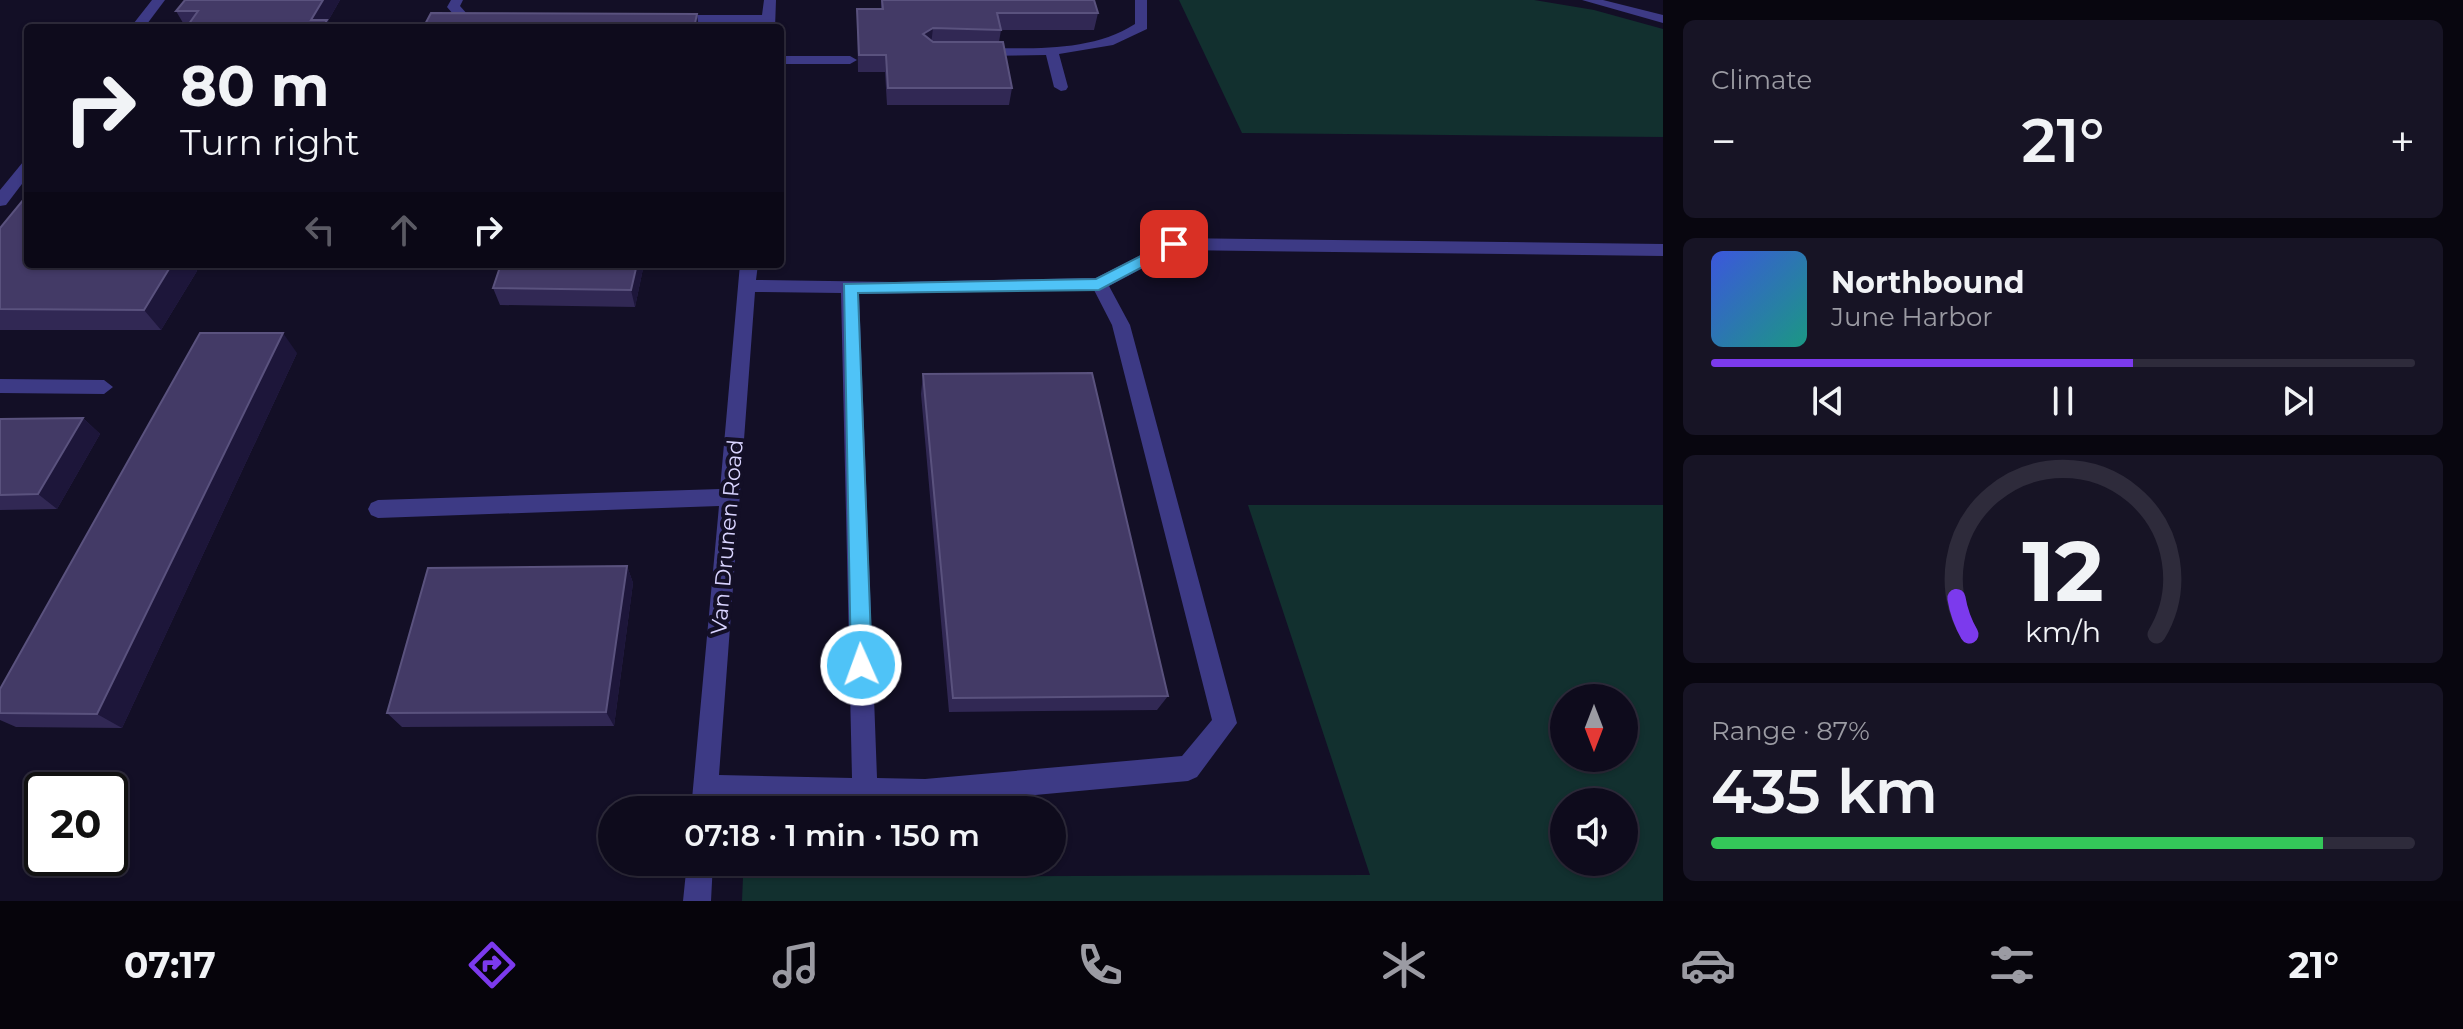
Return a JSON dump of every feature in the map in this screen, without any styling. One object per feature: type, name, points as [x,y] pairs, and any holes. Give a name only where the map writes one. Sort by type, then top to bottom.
[{"type":"street","points":[[140,24],[159,0]]},
{"type":"street","points":[[457,0],[453,7],[465,19],[497,19]]},
{"type":"street","points":[[657,19],[769,23],[770,0]]},
{"type":"street","points":[[961,52],[1052,53],[1135,32],[1142,26],[1141,0]]},
{"type":"street","points":[[1588,0],[1663,19]]},
{"type":"street","points":[[1052,53],[1061,87]]},
{"type":"street","points":[[784,60],[850,60]]},
{"type":"street","points":[[0,201],[24,170]]},
{"type":"street","points":[[747,286],[850,288],[1099,284],[1174,244],[1663,250]]},
{"type":"street","name":"Van Drunen Road","points":[[705,796],[749,268]]},
{"type":"street","points":[[751,796],[925,792],[1188,768],[1225,723],[1121,325],[1099,284]]},
{"type":"street","points":[[850,288],[865,791]]},
{"type":"street","points":[[0,386],[104,387]]},
{"type":"street","points":[[378,509],[730,497]]},
{"type":"street","points":[[697,901],[699,876]]},
{"type":"green space","points":[[1179,0],[1534,0],[1594,10],[1663,29],[1663,137],[1242,133]]},
{"type":"green space","points":[[1248,505],[1663,505],[1663,901],[742,901],[743,877],[1370,875]]},
{"type":"building","points":[[185,0],[323,0],[311,20],[327,20],[324,24],[189,24],[198,11],[176,11]]},
{"type":"building","points":[[882,0],[1094,0],[1098,13],[997,13],[1001,30],[933,28],[923,34],[933,42],[1003,42],[1012,88],[888,88],[886,55],[859,55],[857,9],[883,9]]},
{"type":"building","points":[[431,13],[697,14],[695,24],[425,24]]},
{"type":"building","points":[[24,199],[24,268],[170,268],[144,310],[0,309],[0,228]]},
{"type":"building","points":[[500,268],[636,268],[631,290],[493,288]]},
{"type":"building","points":[[200,333],[283,333],[97,714],[0,713],[0,689]]},
{"type":"building","points":[[1092,373],[1168,696],[953,698],[923,374]]},
{"type":"building","points":[[83,418],[38,494],[0,495],[0,419]]},
{"type":"building","points":[[627,566],[606,712],[387,713],[428,568]]},
{"type":"route","points":[[861,665],[850,288],[1099,284],[1174,244]]}]
